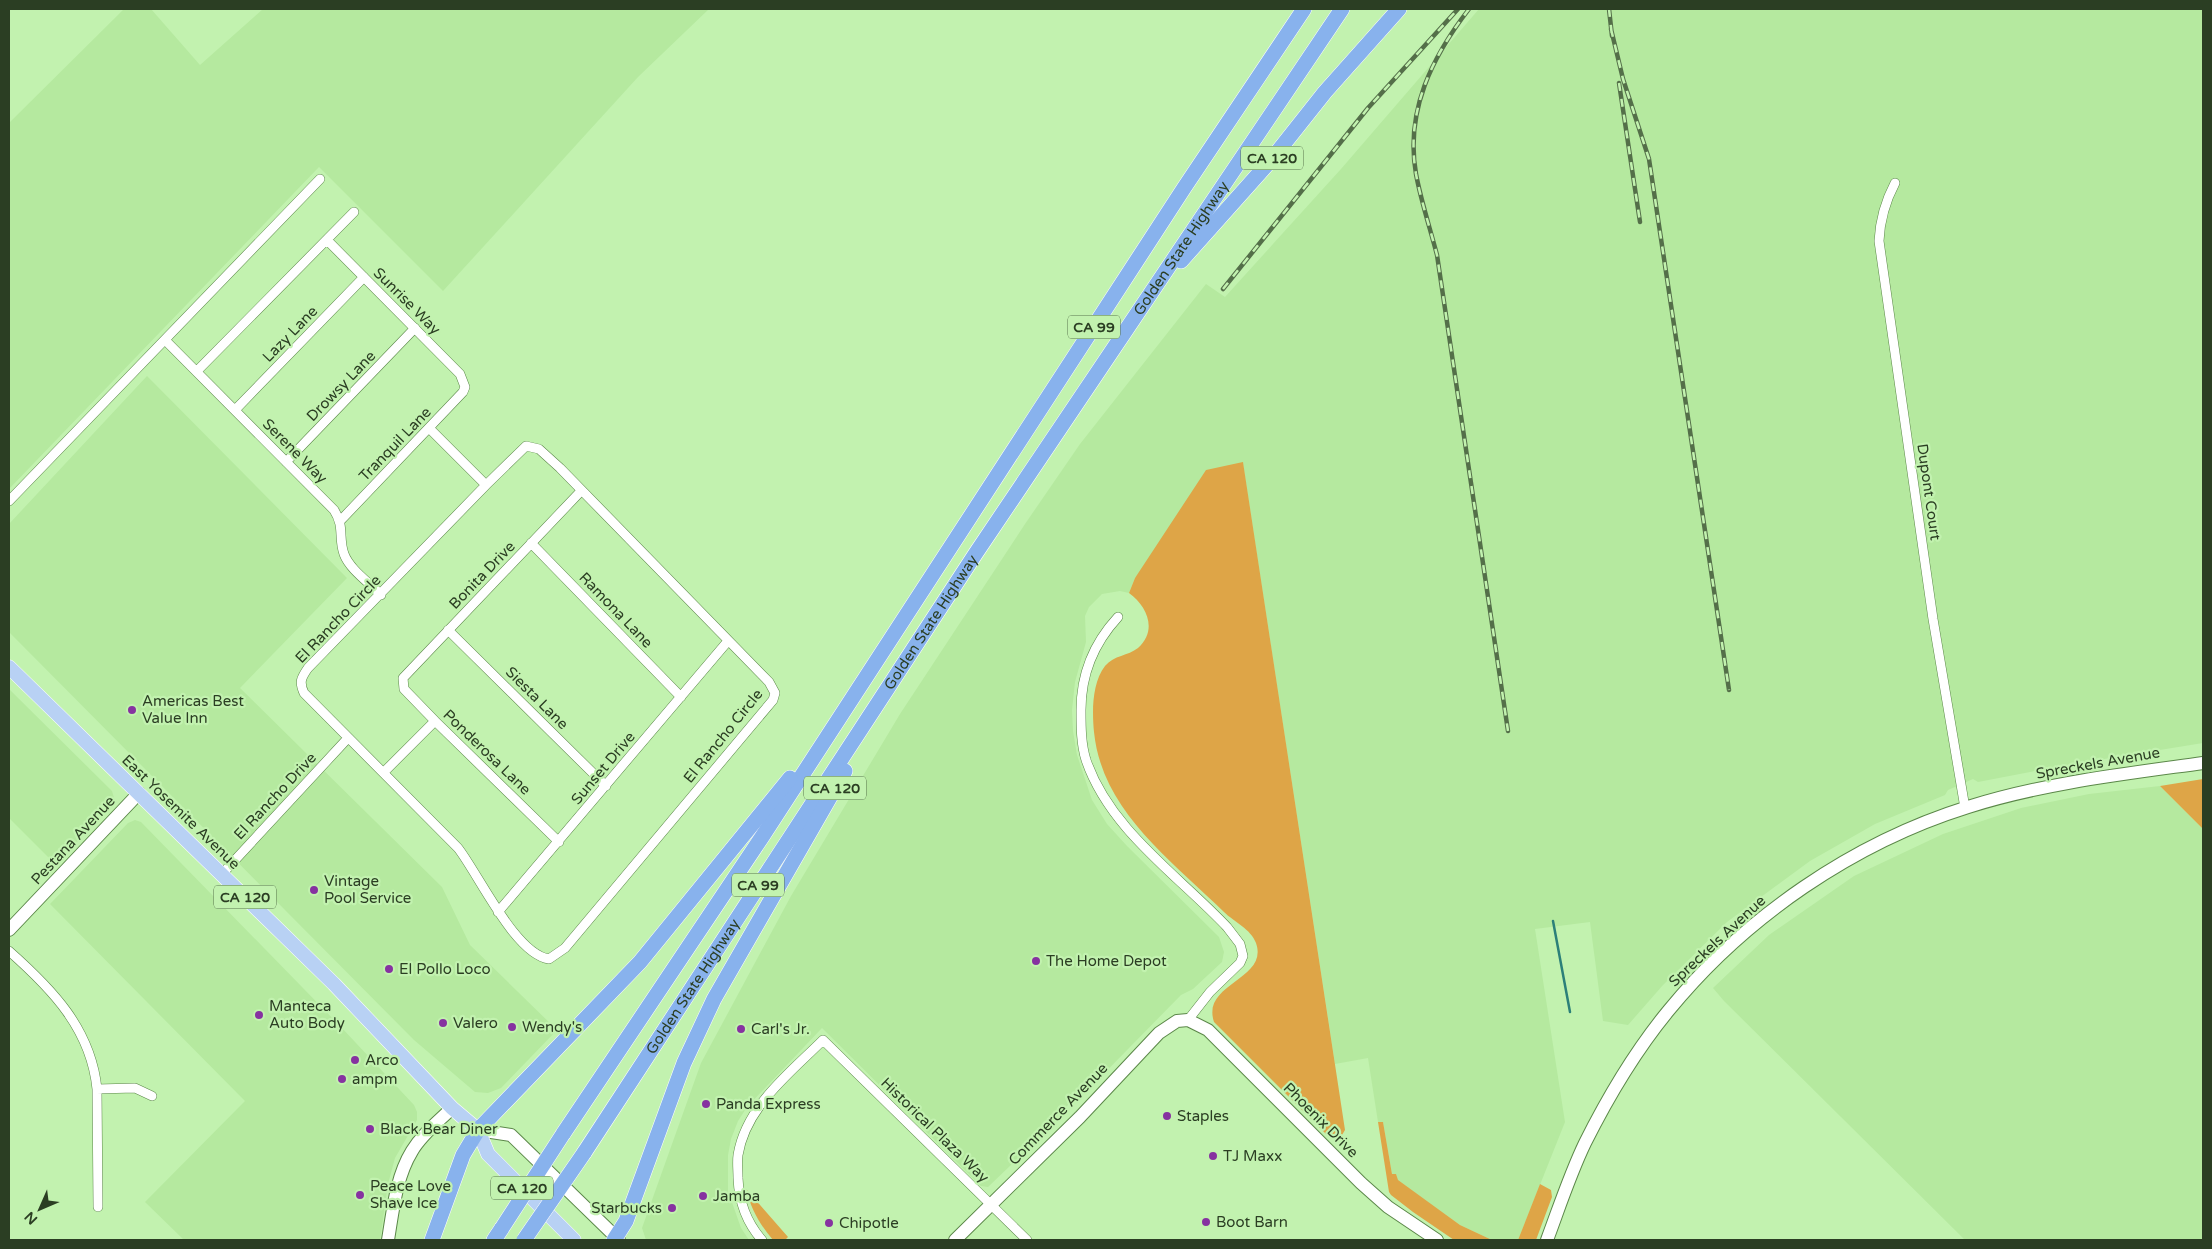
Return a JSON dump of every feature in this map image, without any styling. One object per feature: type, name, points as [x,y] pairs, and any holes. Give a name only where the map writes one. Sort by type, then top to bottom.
[{"type":"highway","name":"Golden State Highway","points":[[498,1234],[852,701],[1184,188],[1304,9]]},
{"type":"highway","name":"Golden State Highway","points":[[524,1240],[584,1153],[1142,304],[1342,9]]},
{"type":"highway","name":"CA 120","points":[[1142,304],[1271,160],[1325,92],[1399,9]]},
{"type":"highway","name":"CA 120","points":[[616,1240],[626,1221],[684,1063],[714,999],[934,618]]},
{"type":"highway","name":"CA 120","points":[[478,1130],[640,962],[852,701]]},
{"type":"highway","points":[[432,1240],[463,1155],[478,1130]]},
{"type":"main road","name":"East Yosemite Avenue","points":[[9,667],[352,1002],[452,1108],[478,1130],[488,1154],[574,1240]]},
{"type":"street","points":[[9,501],[320,178]]},
{"type":"street","name":"Dupont Court","points":[[1895,183],[1886,201],[1880,220],[1879,242],[1934,619],[1965,808]]},
{"type":"street","points":[[197,371],[354,212]]},
{"type":"street","name":"Sunrise Way","points":[[327,240],[460,374],[465,384]]},
{"type":"street","name":"Lazy Lane","points":[[235,410],[364,277]]},
{"type":"street","name":"Drowsy Lane","points":[[286,462],[415,328]]},
{"type":"street","name":"Serene Way","points":[[165,340],[334,510],[341,520]]},
{"type":"street","name":"Tranquil Lane","points":[[341,520],[463,392],[465,384]]},
{"type":"street","points":[[429,428],[486,485]]},
{"type":"street","name":"El Rancho Circle","points":[[530,446],[539,449],[769,682],[775,693],[772,700],[565,948],[549,959],[541,958],[506,924],[472,867],[458,848],[304,693],[300,684],[308,668],[486,485],[522,449],[530,446]]},
{"type":"street","name":"Bonita Drive","points":[[402,678],[581,491]]},
{"type":"street","points":[[341,520],[345,556],[351,565],[381,595]]},
{"type":"street","name":"Ramona Lane","points":[[531,544],[681,696]]},
{"type":"street","points":[[1118,617],[1105,631],[1086,673],[1081,704],[1082,733],[1086,758],[1099,791],[1109,807],[1125,826],[1227,927],[1240,944],[1243,956],[1240,964],[1210,992],[1188,1020]]},
{"type":"street","name":"Siesta Lane","points":[[448,630],[606,786]]},
{"type":"street","name":"Sunset Drive","points":[[498,912],[728,641]]},
{"type":"street","name":"Ponderosa Lane","points":[[402,678],[404,689],[559,842]]},
{"type":"street","points":[[384,772],[435,721]]},
{"type":"street","name":"El Rancho Drive","points":[[222,874],[348,738]]},
{"type":"street","name":"Spreckels Avenue","points":[[1547,1240],[1584,1145],[1608,1100],[1639,1051],[1668,1011],[1696,980],[1744,934],[1781,904],[1832,870],[1895,835],[1965,808],[2068,783],[2203,763]]},
{"type":"street","name":"Pestana Avenue","points":[[9,930],[139,793]]},
{"type":"street","points":[[9,951],[39,977],[65,1006],[88,1046],[96,1074],[97,1089],[98,1207]]},
{"type":"street","name":"Commerce Avenue","points":[[955,1240],[1080,1116],[1160,1033],[1177,1021],[1188,1020]]},
{"type":"street","name":"Phoenix Drive","points":[[1188,1020],[1208,1030],[1388,1207],[1437,1240]]},
{"type":"street","name":"Historical Plaza Way","points":[[762,1240],[749,1222],[739,1197],[738,1156],[745,1130],[758,1107],[823,1040],[1027,1240]]},
{"type":"street","points":[[97,1089],[136,1088],[152,1096]]},
{"type":"street","points":[[388,1240],[404,1166],[421,1139],[452,1108]]},
{"type":"street","points":[[478,1130],[510,1135],[616,1240]]},
{"type":"shaded area","points":[[124,9],[151,9],[200,65],[263,9],[709,9],[638,77],[443,291],[319,167],[9,489],[9,123]]},
{"type":"shaded area","points":[[1479,9],[2203,9],[2203,743],[2061,766],[1978,782],[1973,779],[1948,790],[1945,795],[1875,824],[1810,861],[1727,922],[1663,985],[1628,1025],[1603,1021],[1590,922],[1535,929],[1565,1122],[1518,1240],[1492,1240],[1460,1225],[1397,1180],[1396,1174],[1392,1174],[1383,1122],[1378,1122],[1368,1058],[1335,1064],[1243,463],[1135,578],[1129,593],[1120,591],[1102,594],[1089,607],[1085,616],[1086,642],[1075,682],[1072,710],[1077,755],[1092,800],[1107,824],[1127,846],[1219,937],[1224,952],[1222,962],[1193,989],[1181,995],[1079,1099],[1073,1100],[1062,1111],[1063,1115],[988,1187],[981,1186],[822,1028],[747,1107],[738,1121],[731,1139],[728,1155],[728,1191],[741,1228],[749,1240],[646,1240],[642,1228],[701,1063],[791,896],[900,714],[1025,524],[1080,444],[1206,284],[1225,297],[1341,169]]},
{"type":"shaded area","points":[[147,376],[347,578],[240,688],[442,887],[470,945],[557,1030],[501,1088],[488,1093],[475,1092],[414,1040],[9,632],[9,524]]},
{"type":"shaded area","points":[[1243,462],[1345,1130],[1339,1140],[1330,1138],[1214,1022],[1213,1009],[1217,998],[1253,965],[1257,955],[1254,938],[1224,912],[1142,832],[1110,786],[1100,760],[1094,732],[1095,689],[1101,673],[1109,662],[1138,648],[1148,634],[1149,626],[1145,611],[1129,593],[1135,578],[1206,470]]},
{"type":"shaded area","points":[[9,689],[112,791],[114,798],[111,805],[56,865],[9,818]]},
{"type":"shaded area","points":[[2203,779],[2203,829],[2160,786]]},
{"type":"shaded area","points":[[2160,786],[2203,829],[2203,1240],[1965,1240],[1713,988],[1769,935],[1854,876],[1943,834],[2021,808],[2089,794]]},
{"type":"shaded area","points":[[135,820],[141,822],[341,1027],[414,1105],[417,1112],[417,1120],[395,1158],[388,1184],[380,1240],[184,1240],[145,1202],[245,1101],[50,904],[128,823]]},
{"type":"shaded area","points":[[1378,1122],[1383,1122],[1392,1174],[1396,1174],[1398,1180],[1460,1225],[1492,1240],[1454,1240],[1391,1195]]},
{"type":"shaded area","points":[[1540,1184],[1551,1190],[1552,1197],[1536,1240],[1518,1240]]},
{"type":"shaded area","points":[[746,1189],[788,1237],[785,1240],[773,1240],[768,1234],[753,1210]]},
{"type":"waterway","points":[[1553,921],[1570,1012]]},
{"type":"railway","points":[[1223,289],[1368,108],[1458,9]]},
{"type":"railway","points":[[1469,9],[1444,46],[1424,86],[1414,128],[1414,151],[1418,184],[1437,255],[1508,731]]},
{"type":"railway","points":[[1609,9],[1612,36]]},
{"type":"railway","points":[[1611,29],[1623,79],[1649,159],[1729,690]]},
{"type":"railway","points":[[1619,83],[1640,222]]},
{"type":"place","name":"Americas Best Value Inn","points":[[132,710]]},
{"type":"place","name":"Vintage Pool Service","points":[[314,890]]},
{"type":"place","name":"The Home Depot","points":[[1036,961]]},
{"type":"place","name":"El Pollo Loco","points":[[389,969]]},
{"type":"place","name":"Manteca Auto Body","points":[[259,1015]]},
{"type":"place","name":"Valero","points":[[443,1023]]},
{"type":"place","name":"Wendy's","points":[[512,1027]]},
{"type":"place","name":"Carl's Jr.","points":[[741,1029]]},
{"type":"place","name":"Arco","points":[[355,1060]]},
{"type":"place","name":"ampm","points":[[342,1079]]},
{"type":"place","name":"Panda Express","points":[[706,1104]]},
{"type":"place","name":"Staples","points":[[1167,1116]]},
{"type":"place","name":"Black Bear Diner","points":[[370,1129]]},
{"type":"place","name":"TJ Maxx","points":[[1213,1156]]},
{"type":"place","name":"Peace Love Shave Ice","points":[[360,1195]]},
{"type":"place","name":"Jamba","points":[[703,1196]]},
{"type":"place","name":"Starbucks","points":[[672,1208]]},
{"type":"place","name":"Boot Barn","points":[[1206,1222]]},
{"type":"place","name":"Chipotle","points":[[829,1223]]}]
